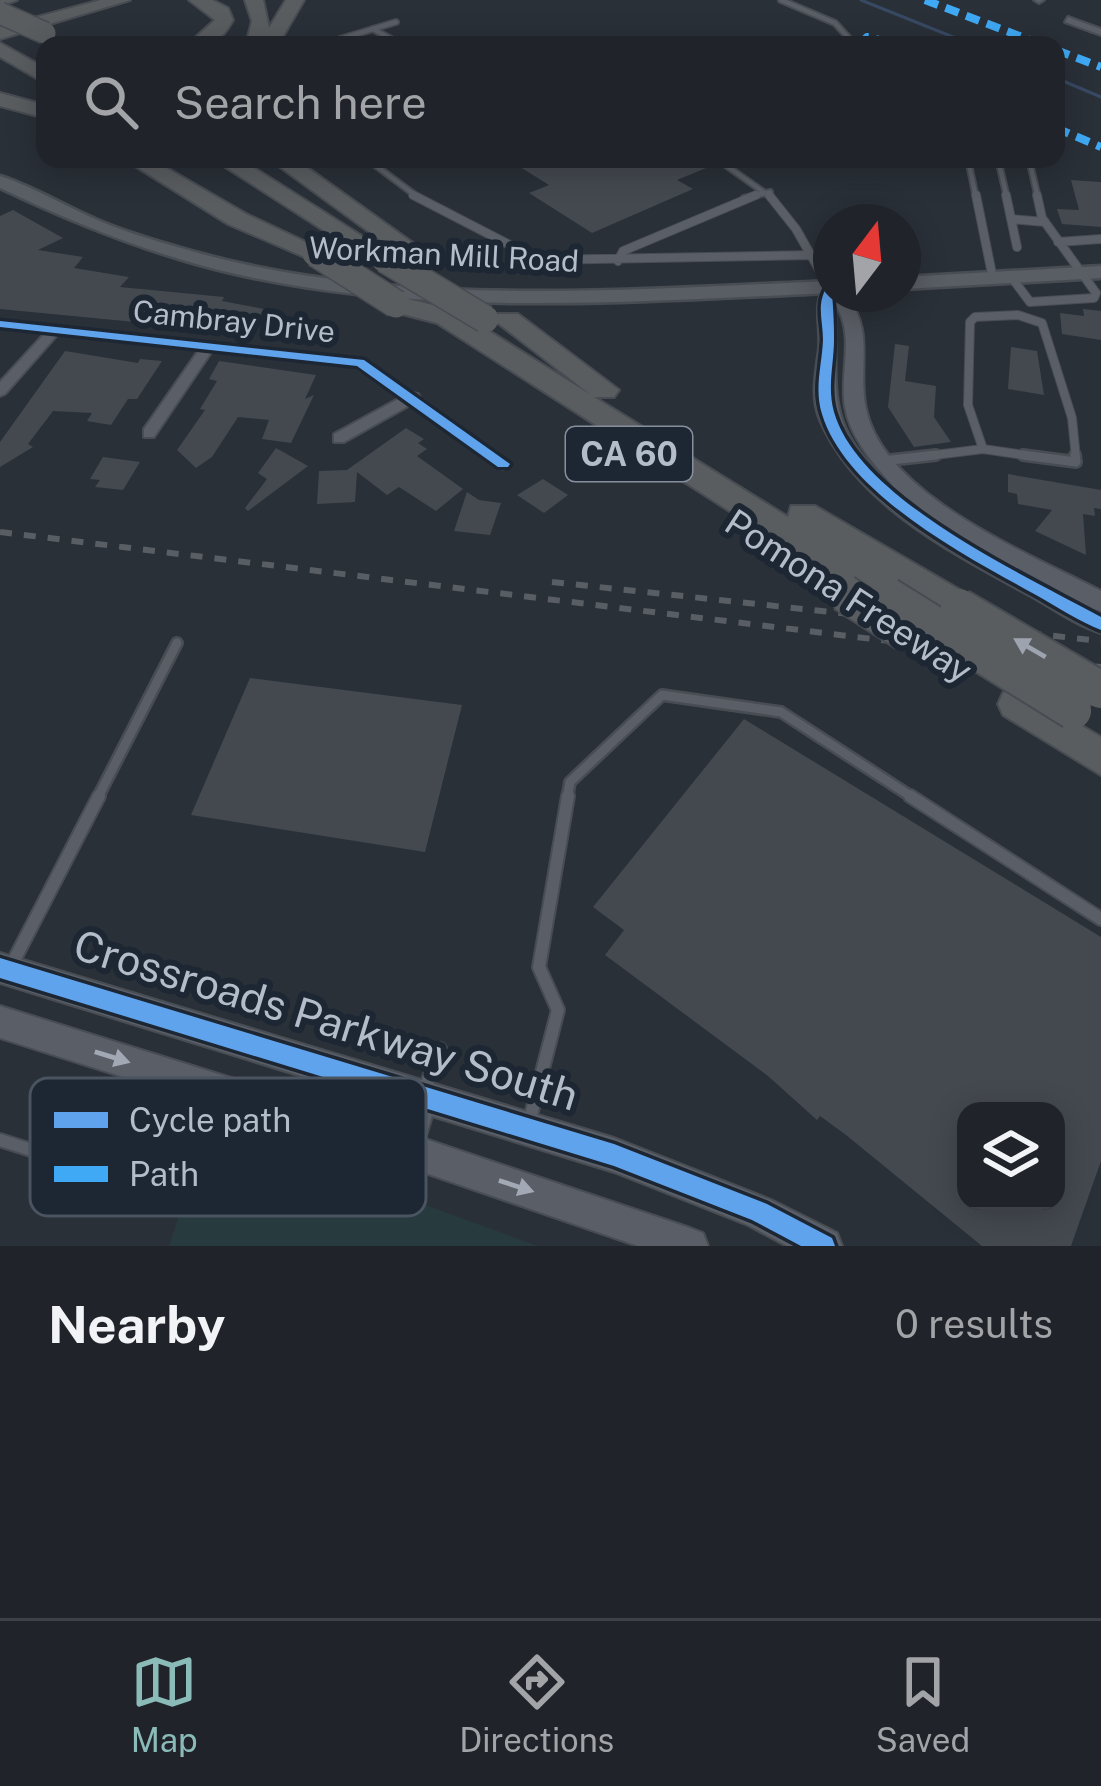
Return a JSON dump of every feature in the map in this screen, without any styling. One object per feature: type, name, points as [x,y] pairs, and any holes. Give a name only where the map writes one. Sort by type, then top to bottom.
[{"type":"highway","points":[[1,11],[29,0]]},
{"type":"highway","points":[[1,11],[85,0]]},
{"type":"highway","points":[[1,46],[121,0]]},
{"type":"highway","points":[[198,0],[222,12],[224,20],[212,36]]},
{"type":"highway","points":[[254,0],[262,21],[258,36]]},
{"type":"highway","points":[[273,36],[295,0]]},
{"type":"highway","points":[[1,11],[36,38]]},
{"type":"highway","points":[[1,46],[36,71]]},
{"type":"highway","points":[[0,99],[36,109]]},
{"type":"highway","points":[[150,168],[237,219],[316,253]]},
{"type":"highway","name":"Pomona Freeway","points":[[188,168],[316,253],[419,312],[1101,758]]},
{"type":"highway","points":[[238,168],[385,259],[496,320]]},
{"type":"highway","points":[[293,168],[425,261],[496,320]]},
{"type":"highway","points":[[419,312],[888,596],[1092,710]]},
{"type":"highway","name":"Pomona Freeway","points":[[496,320],[646,421],[959,607],[1092,710]]},
{"type":"main road","name":"Workman Mill Road","points":[[2,185],[146,247],[252,271],[335,283],[604,294],[813,289]]},
{"type":"main road","points":[[921,283],[1090,273]]},
{"type":"street","points":[[1067,20],[1099,29]]},
{"type":"street","points":[[825,312],[830,333],[825,404],[831,424],[857,465],[901,506],[1097,615]]},
{"type":"street","points":[[850,312],[859,336],[854,406],[882,461],[940,512],[1097,615]]},
{"type":"street","name":"Cambray Drive","points":[[0,324],[360,363],[502,464]]},
{"type":"street","points":[[0,392],[54,331]]},
{"type":"street","points":[[149,433],[209,345]]},
{"type":"street","points":[[339,438],[412,397]]},
{"type":"street","name":"Crossroads Parkway South","points":[[4,969],[363,1078]]},
{"type":"street","points":[[0,1022],[180,1078]]},
{"type":"street","name":"Crossroads Parkway South","points":[[426,1097],[614,1155],[759,1212],[824,1246]]},
{"type":"street","points":[[426,1156],[690,1246]]},
{"type":"lane","points":[[781,0],[835,23],[847,36]]},
{"type":"lane","points":[[350,36],[396,22]]},
{"type":"lane","points":[[373,29],[386,36]]},
{"type":"lane","points":[[378,168],[414,196],[524,255],[549,261],[812,255]]},
{"type":"lane","points":[[731,168],[770,192],[812,255]]},
{"type":"lane","points":[[971,168],[1003,278],[1030,302],[1031,317]]},
{"type":"lane","points":[[1000,168],[1017,248]]},
{"type":"lane","points":[[1030,302],[1094,298],[1090,273],[1045,222],[1031,168]]},
{"type":"lane","points":[[618,261],[623,251],[641,242],[734,201],[770,192]]},
{"type":"lane","points":[[1011,219],[1045,222]]},
{"type":"lane","points":[[1058,242],[1101,239]]},
{"type":"lane","points":[[882,461],[983,449],[1076,462],[1072,418],[1042,323],[1031,317],[975,316],[970,322],[968,405],[983,449]]},
{"type":"lane","points":[[4,969],[40,916],[146,697],[177,644]]},
{"type":"lane","points":[[527,1128],[558,1010],[539,967],[570,782],[662,695],[781,712],[1101,919]]},
{"type":"lane","points":[[426,1086],[440,1049]]},
{"type":"lane","points":[[162,1078],[164,1073]]},
{"type":"lane","points":[[0,1140],[30,1150]]},
{"type":"green space","points":[[426,1205],[538,1246],[169,1246],[179,1216],[426,1216]]},
{"type":"building","points":[[522,168],[706,168],[677,180],[693,189],[592,233],[529,193],[549,185]]},
{"type":"building","points":[[1071,180],[1101,182],[1101,227],[1062,224],[1057,209],[1079,210]]},
{"type":"building","points":[[13,210],[63,238],[38,250],[83,257],[74,268],[129,277],[120,287],[224,297],[222,301],[264,309],[249,333],[0,309],[0,216]]},
{"type":"building","points":[[1083,309],[1101,311],[1101,340],[1062,334],[1060,313],[1084,316]]},
{"type":"building","points":[[895,344],[909,346],[905,381],[936,386],[934,417],[951,442],[914,447],[888,407]]},
{"type":"building","points":[[1011,347],[1037,351],[1044,395],[1008,389]]},
{"type":"building","points":[[65,351],[138,363],[140,359],[162,361],[137,399],[128,399],[111,425],[87,421],[92,413],[53,411],[28,444],[33,447],[0,467],[0,442]]},
{"type":"building","points":[[219,361],[316,375],[305,399],[314,395],[291,443],[262,439],[269,420],[238,417],[212,457],[196,468],[177,450],[205,410],[200,409],[217,381],[209,379]]},
{"type":"building","points":[[406,428],[424,439],[418,443],[427,449],[417,456],[463,489],[436,511],[399,487],[387,495],[357,472],[355,502],[317,504],[319,471],[347,470]]},
{"type":"building","points":[[276,448],[308,466],[248,511],[245,508],[267,479],[258,473]]},
{"type":"building","points":[[103,457],[140,462],[123,490],[95,487],[100,480],[90,479]]},
{"type":"building","points":[[1008,474],[1101,490],[1101,509],[1094,508],[1095,516],[1083,514],[1086,555],[1035,531],[1052,510],[1018,504],[1017,494],[1008,492]]},
{"type":"building","points":[[543,479],[568,495],[544,513],[517,495]]},
{"type":"building","points":[[467,492],[479,500],[501,503],[490,535],[454,531]]},
{"type":"building","points":[[250,678],[462,705],[425,852],[191,815]]},
{"type":"building","points":[[744,719],[1101,937],[1101,1161],[1071,1246],[982,1246],[846,1135],[820,1116],[817,1120],[768,1076],[605,955],[624,930],[593,907]]},
{"type":"waterway","points":[[861,0],[951,36]]},
{"type":"waterway","points":[[1065,82],[1101,97]]},
{"type":"railway","points":[[0,532],[1101,667]]},
{"type":"railway","points":[[552,582],[1101,641]]},
{"type":"marked path","points":[[925,0],[1019,36]]},
{"type":"marked path","points":[[1065,53],[1101,67]]},
{"type":"marked path","points":[[1065,132],[1101,147]]},
{"type":"cycle path","points":[[827,312],[824,393],[830,420],[848,452],[875,482],[948,538],[1101,624]]},
{"type":"cycle path","points":[[0,324],[360,363],[503,464]]},
{"type":"cycle path","points":[[0,968],[361,1078]]},
{"type":"cycle path","points":[[426,1098],[614,1155],[759,1212],[824,1246]]}]
